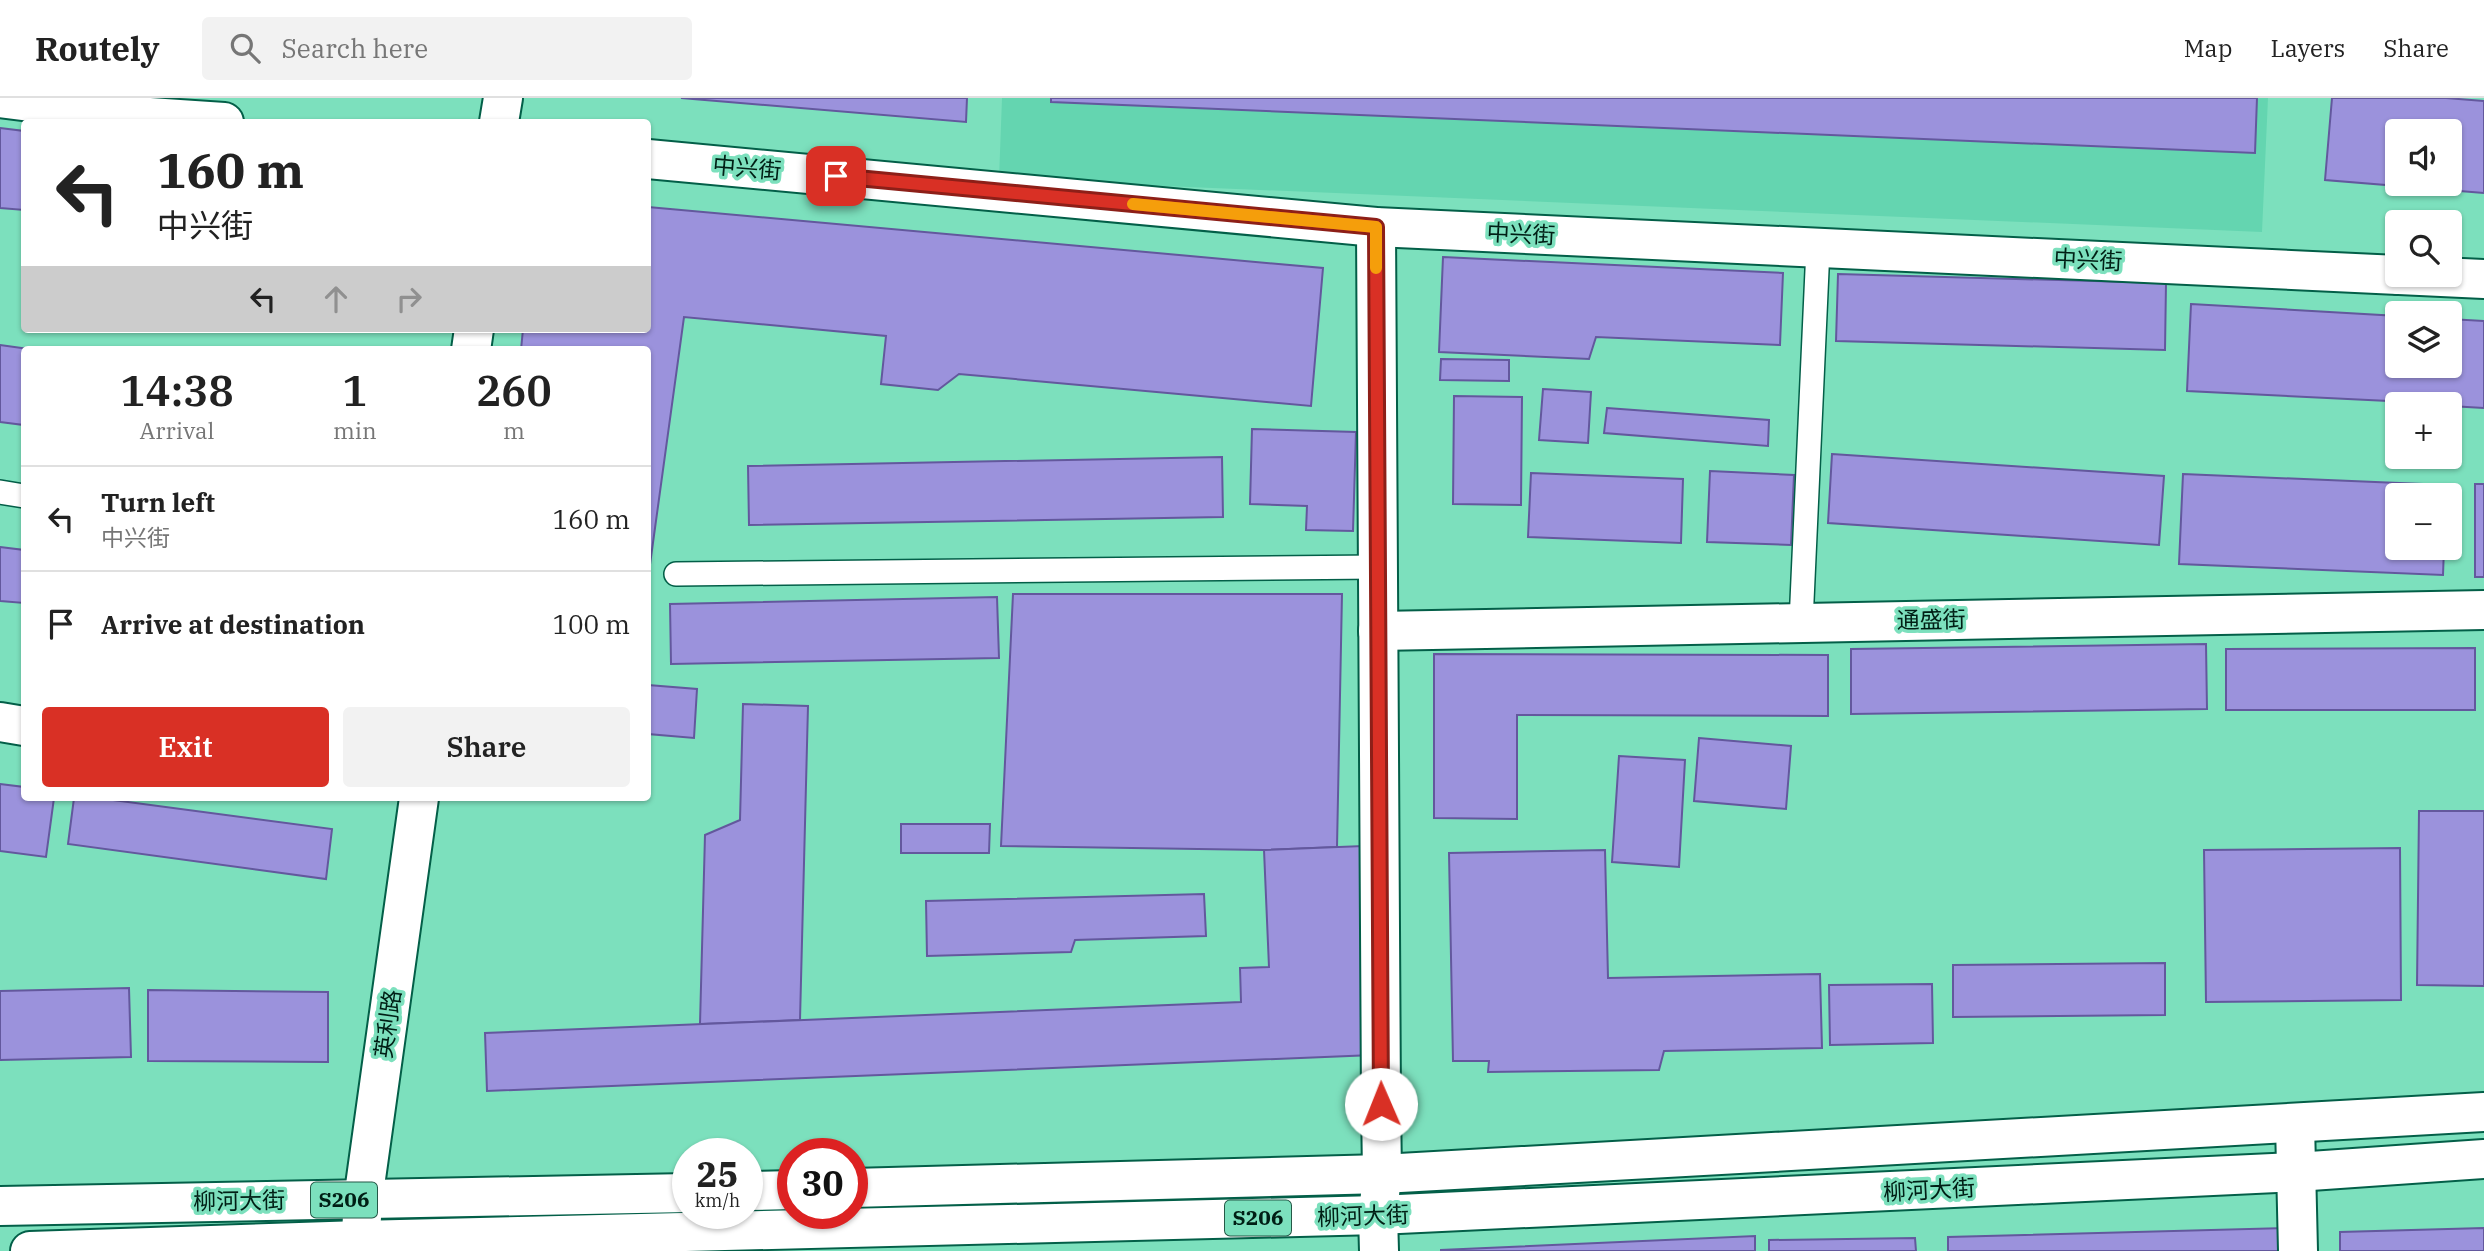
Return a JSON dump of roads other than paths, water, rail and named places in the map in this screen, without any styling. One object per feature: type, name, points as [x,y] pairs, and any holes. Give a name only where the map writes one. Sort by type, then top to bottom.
[{"type":"street","points":[[0,98],[151,107],[209,119]]},
{"type":"street","points":[[500,119],[503,98]]},
{"type":"street","name":"中兴街","points":[[651,159],[1376,227],[2385,274]]},
{"type":"street","points":[[1376,227],[1382,1174],[1378,1233]]},
{"type":"street","name":"中兴街","points":[[2462,278],[2484,279]]},
{"type":"street","name":"通盛街","points":[[1378,631],[2484,610]]},
{"type":"street","points":[[0,722],[21,726]]},
{"type":"street","name":"英利路","points":[[360,1245],[363,1200],[419,801]]},
{"type":"street","name":"柳河大街","points":[[868,1188],[1382,1174],[2484,1112]]},
{"type":"street","points":[[2295,1124],[2298,1251]]},
{"type":"street","name":"柳河大街","points":[[30,1251],[1378,1233],[2484,1159]]},
{"type":"street","name":"柳河大街","points":[[0,1206],[672,1193]]},
{"type":"lane","points":[[1801,623],[1818,248]]},
{"type":"lane","points":[[0,492],[21,496]]},
{"type":"lane","points":[[676,574],[1378,567]]}]
